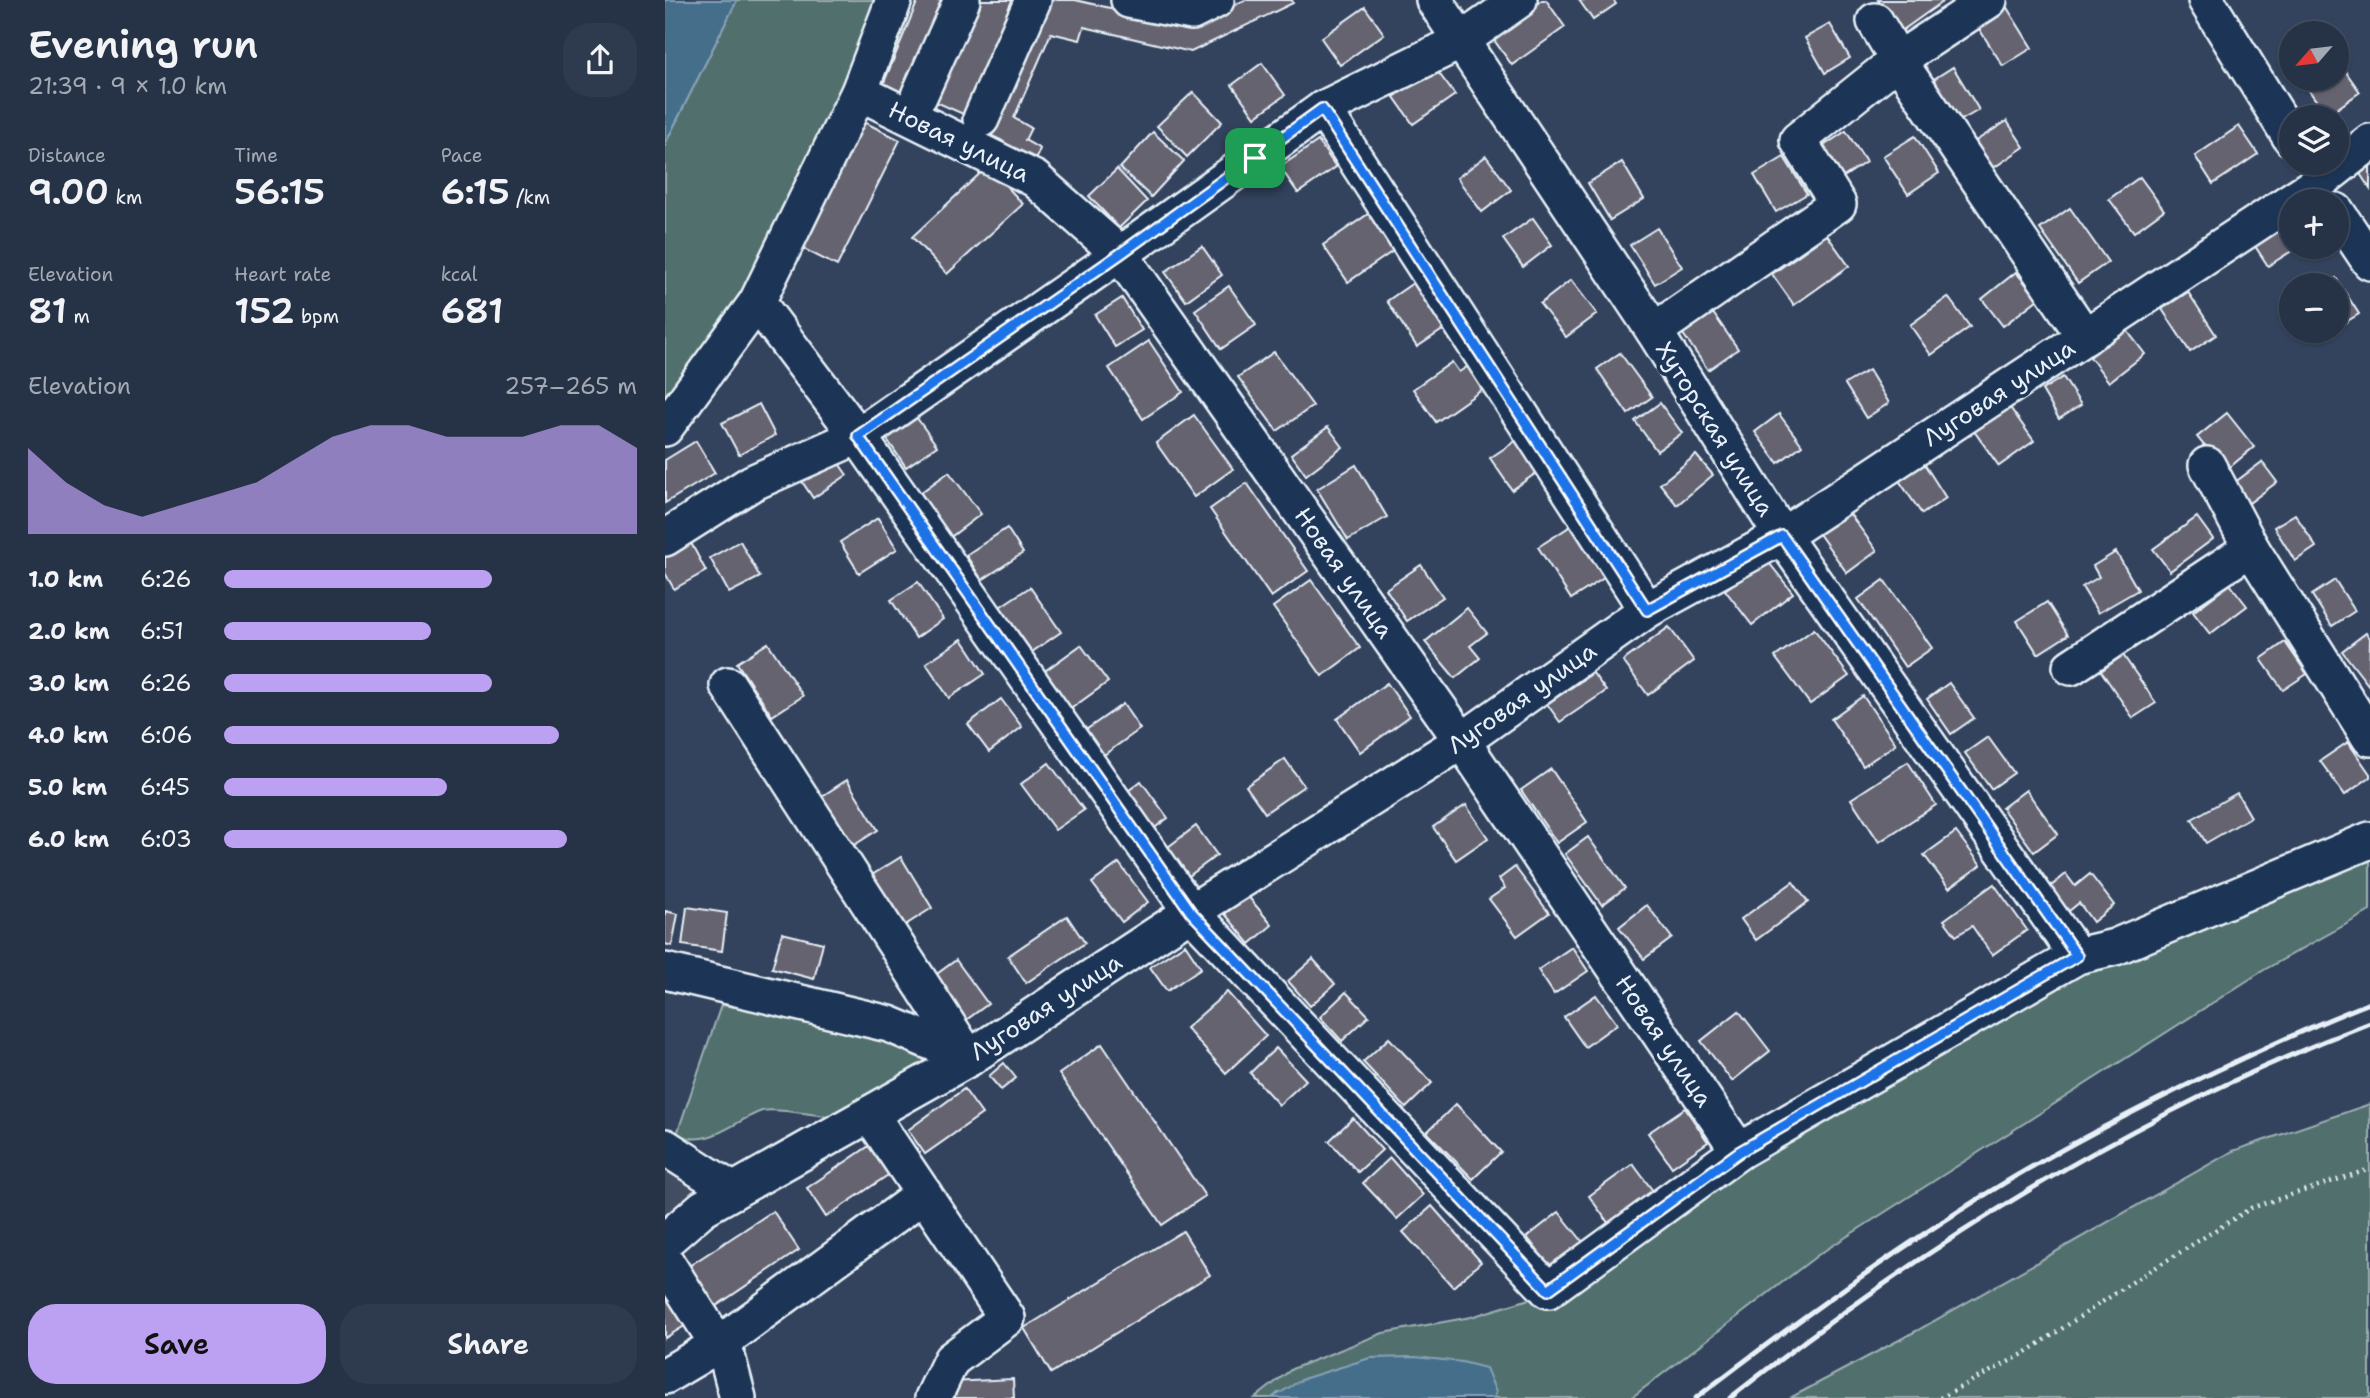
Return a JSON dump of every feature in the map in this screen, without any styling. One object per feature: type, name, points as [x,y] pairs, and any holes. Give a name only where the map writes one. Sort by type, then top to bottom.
[{"type":"street","points":[[665,428],[757,302],[859,92],[894,0]]},
{"type":"street","points":[[919,96],[962,0]]},
{"type":"street","points":[[981,119],[1033,0]]},
{"type":"street","points":[[1129,0],[1192,12],[1216,0]]},
{"type":"street","name":"Хуторская улица","points":[[1434,0],[1654,331],[1782,536],[2077,956]]},
{"type":"street","points":[[665,538],[752,483],[858,436],[1120,254],[1322,109],[1461,41],[1519,0]]},
{"type":"street","points":[[1654,331],[1838,204],[1798,140],[1898,60],[1989,0]]},
{"type":"street","points":[[2206,0],[2279,119]]},
{"type":"street","points":[[1875,22],[2085,337]]},
{"type":"street","name":"Новая улица","points":[[859,92],[1035,179],[1120,254],[1462,741],[1739,1152]]},
{"type":"street","points":[[1322,109],[1647,610]]},
{"type":"street","name":"Луговая улица","points":[[2323,189],[2370,142]]},
{"type":"street","name":"Луговая улица","points":[[665,1241],[703,1208],[969,1058],[1191,912],[1462,741],[1647,610],[1782,536],[2085,337],[2279,216]]},
{"type":"street","points":[[2349,229],[2370,262]]},
{"type":"street","points":[[757,302],[858,436],[1191,912],[1548,1290],[1739,1152],[2077,956],[2115,947],[2370,840]]},
{"type":"street","points":[[2207,465],[2251,548],[2370,738]]},
{"type":"street","points":[[2071,667],[2251,548]]},
{"type":"street","points":[[728,685],[969,1058]]},
{"type":"street","points":[[665,971],[889,1024],[969,1058]]},
{"type":"street","points":[[870,1114],[1007,1318],[951,1360],[933,1398]]},
{"type":"street","points":[[665,1147],[733,1191]]},
{"type":"street","points":[[665,1376],[719,1345],[924,1194]]},
{"type":"street","points":[[665,1261],[728,1360],[738,1398]]},
{"type":"path","points":[[1940,1398],[2025,1353],[2134,1281],[2251,1209],[2370,1169]]},
{"type":"shaded area","points":[[665,0],[737,0],[665,144]]},
{"type":"shaded area","points":[[665,1163],[707,1190],[679,1204],[665,1217]]},
{"type":"shaded area","points":[[1415,1357],[1462,1362],[1486,1368],[1496,1392],[1494,1398],[1272,1398],[1303,1379],[1370,1358]]},
{"type":"green space","points":[[737,0],[886,0],[771,244],[710,341],[665,397],[665,144]]},
{"type":"green space","points":[[2370,856],[2370,911],[2264,970],[1818,1255],[1631,1398],[1494,1398],[1496,1391],[1278,1393],[1272,1398],[1255,1398],[1292,1369],[1383,1333],[1471,1317],[1536,1297],[1739,1161],[2066,969]]},
{"type":"green space","points":[[721,1005],[809,1017],[932,1053],[912,1073],[839,1114],[833,1116],[762,1111],[721,1132],[700,1138],[688,1138],[677,1134]]},
{"type":"green space","points":[[2370,1104],[2370,1398],[1790,1398],[1918,1330],[2233,1151]]},
{"type":"building","points":[[918,0],[948,0],[907,97],[882,87]]},
{"type":"building","points":[[971,0],[1025,0],[972,118],[927,98]]},
{"type":"building","points":[[1049,0],[1075,0],[1180,24],[1197,22],[1245,0],[1292,0],[1293,3],[1191,52],[1084,27],[1080,40],[1051,33],[1014,118],[1031,128],[1025,140],[1040,149],[1034,163],[988,134]]},
{"type":"building","points":[[1542,0],[1546,0],[1565,27],[1512,65],[1491,36]]},
{"type":"building","points":[[1579,0],[1613,0],[1616,4],[1593,20]]},
{"type":"building","points":[[1878,0],[1945,0],[1900,32]]},
{"type":"building","points":[[2006,6],[2032,48],[2003,66],[1976,24]]},
{"type":"building","points":[[1365,7],[1384,34],[1340,65],[1321,38]]},
{"type":"building","points":[[1830,24],[1850,58],[1825,73],[1805,38]]},
{"type":"building","points":[[1262,63],[1285,95],[1255,117],[1232,85]]},
{"type":"building","points":[[1953,67],[1979,110],[1951,126],[1926,84]]},
{"type":"building","points":[[1435,68],[1455,95],[1413,124],[1394,97]]},
{"type":"building","points":[[2349,76],[2360,92],[2342,105],[2319,105],[2309,91],[2349,91]]},
{"type":"building","points":[[1193,92],[1222,122],[1187,157],[1157,126]]},
{"type":"building","points":[[860,120],[900,140],[837,266],[798,246]]},
{"type":"building","points":[[2007,121],[2024,147],[1989,171],[1971,144]]},
{"type":"building","points":[[2239,126],[2258,154],[2213,184],[2195,156]]},
{"type":"building","points":[[1846,131],[1866,162],[1842,178],[1822,147]]},
{"type":"building","points":[[1153,132],[1184,161],[1151,197],[1120,168]]},
{"type":"building","points":[[1915,136],[1939,173],[1908,194],[1883,156]]},
{"type":"building","points":[[1318,141],[1336,167],[1298,193],[1280,167]]},
{"type":"building","points":[[1486,156],[1511,190],[1482,212],[1457,178]]},
{"type":"building","points":[[1784,157],[1807,194],[1776,212],[1754,175]]},
{"type":"building","points":[[2370,160],[2370,189],[2357,169]]},
{"type":"building","points":[[1622,162],[1644,199],[1610,220],[1588,183]]},
{"type":"building","points":[[988,166],[1023,204],[947,274],[912,237]]},
{"type":"building","points":[[1117,169],[1147,201],[1119,228],[1089,196]]},
{"type":"building","points":[[2140,177],[2164,210],[2134,232],[2109,199]]},
{"type":"building","points":[[2070,208],[2108,262],[2078,283],[2040,229]]},
{"type":"building","points":[[1371,212],[1396,249],[1348,282],[1323,245]]},
{"type":"building","points":[[1533,218],[1552,245],[1523,267],[1503,239]]},
{"type":"building","points":[[2279,226],[2279,259],[2268,266],[2253,243]]},
{"type":"building","points":[[1657,228],[1682,267],[1655,284],[1630,245]]},
{"type":"building","points":[[1827,235],[1849,266],[1794,305],[1772,274]]},
{"type":"building","points":[[1202,246],[1222,275],[1186,301],[1165,272]]},
{"type":"building","points":[[2016,272],[2038,299],[2003,326],[1982,299]]},
{"type":"building","points":[[1571,280],[1597,314],[1566,337],[1540,304]]},
{"type":"building","points":[[1416,281],[1447,327],[1417,347],[1387,301]]},
{"type":"building","points":[[1229,286],[1256,325],[1221,349],[1195,310]]},
{"type":"building","points":[[2188,292],[2216,335],[2190,352],[2162,309]]},
{"type":"building","points":[[1948,297],[1970,327],[1931,355],[1910,325]]},
{"type":"building","points":[[1122,298],[1142,330],[1115,347],[1095,315]]},
{"type":"building","points":[[2349,298],[2359,314],[2349,320]]},
{"type":"building","points":[[1713,313],[1738,349],[1708,370],[1683,334]]},
{"type":"building","points":[[2126,329],[2145,354],[2109,382],[2090,357]]},
{"type":"building","points":[[1149,341],[1183,392],[1143,419],[1109,368]]},
{"type":"building","points":[[1274,352],[1313,406],[1277,431],[1238,377]]},
{"type":"building","points":[[1620,353],[1652,397],[1628,414],[1597,369]]},
{"type":"building","points":[[1452,362],[1459,372],[1470,365],[1486,387],[1436,422],[1413,389]]},
{"type":"building","points":[[1869,370],[1889,403],[1866,418],[1845,384]]},
{"type":"building","points":[[2063,377],[2081,405],[2059,419],[2042,390]]},
{"type":"building","points":[[1660,403],[1682,433],[1657,451],[1635,421]]},
{"type":"building","points":[[759,404],[775,435],[739,455],[722,423]]},
{"type":"building","points":[[2009,406],[2034,441],[1999,466],[1974,431]]},
{"type":"building","points":[[2227,413],[2254,447],[2225,471],[2197,437]]},
{"type":"building","points":[[914,414],[937,446],[906,467],[884,435]]},
{"type":"building","points":[[1779,414],[1802,445],[1778,463],[1755,432]]},
{"type":"building","points":[[1194,415],[1233,469],[1194,497],[1156,443]]},
{"type":"building","points":[[1328,427],[1343,447],[1306,475],[1291,454]]},
{"type":"building","points":[[1517,440],[1539,471],[1512,490],[1490,458]]},
{"type":"building","points":[[696,441],[715,473],[665,503],[665,460]]},
{"type":"building","points":[[833,455],[847,475],[813,498],[799,477]]},
{"type":"building","points":[[1696,455],[1713,475],[1677,505],[1660,484]]},
{"type":"building","points":[[1923,462],[1946,498],[1922,514],[1898,479]]},
{"type":"building","points":[[2262,462],[2277,482],[2249,503],[2234,483]]},
{"type":"building","points":[[1356,465],[1387,517],[1348,540],[1317,489]]},
{"type":"building","points":[[949,472],[981,514],[948,539],[916,496]]},
{"type":"building","points":[[1247,483],[1308,571],[1271,597],[1210,509]]},
{"type":"building","points":[[1847,510],[1877,551],[1847,573],[1817,531]]},
{"type":"building","points":[[2295,514],[2316,547],[2295,561],[2274,527]]},
{"type":"building","points":[[2197,517],[2213,539],[2170,571],[2153,549]]},
{"type":"building","points":[[878,518],[897,549],[859,573],[840,542]]},
{"type":"building","points":[[1574,524],[1607,576],[1571,599],[1538,547]]},
{"type":"building","points":[[1007,528],[1023,553],[982,580],[966,555]]},
{"type":"building","points":[[740,541],[760,577],[729,593],[710,558]]},
{"type":"building","points":[[691,543],[706,571],[674,589],[665,573],[665,557]]},
{"type":"building","points":[[2116,552],[2138,590],[2098,613],[2082,587],[2099,577],[2093,566]]},
{"type":"building","points":[[1766,559],[1793,593],[1752,625],[1725,590]]},
{"type":"building","points":[[1421,565],[1443,597],[1407,621],[1386,589]]},
{"type":"building","points":[[1311,580],[1360,648],[1322,676],[1273,607]]},
{"type":"building","points":[[1884,580],[1932,648],[1905,667],[1858,599]]},
{"type":"building","points":[[2335,580],[2355,611],[2332,626],[2312,595]]},
{"type":"building","points":[[918,582],[943,619],[916,638],[891,600]]},
{"type":"building","points":[[2230,584],[2247,606],[2210,634],[2193,612]]},
{"type":"building","points":[[1030,587],[1061,632],[1026,656],[995,610]]},
{"type":"building","points":[[2047,602],[2068,635],[2038,654],[2017,621]]},
{"type":"building","points":[[1467,608],[1487,633],[1470,646],[1480,658],[1455,678],[1425,642]]},
{"type":"building","points":[[1669,627],[1694,661],[1648,695],[1623,661]]},
{"type":"building","points":[[1814,629],[1849,676],[1810,704],[1775,657]]},
{"type":"building","points":[[2366,633],[2370,638],[2369,686],[2342,651]]},
{"type":"building","points":[[962,639],[985,674],[949,698],[926,663]]},
{"type":"building","points":[[2285,642],[2307,674],[2283,690],[2261,659]]},
{"type":"building","points":[[768,643],[803,696],[772,716],[737,663]]},
{"type":"building","points":[[1081,645],[1108,682],[1069,710],[1042,673]]},
{"type":"building","points":[[2123,655],[2156,703],[2133,718],[2101,671]]},
{"type":"building","points":[[1593,673],[1606,691],[1560,722],[1547,704]]},
{"type":"building","points":[[1387,683],[1410,716],[1360,752],[1337,719]]},
{"type":"building","points":[[1949,683],[1974,718],[1951,734],[1927,699]]},
{"type":"building","points":[[1863,696],[1896,744],[1863,766],[1831,719]]},
{"type":"building","points":[[1001,699],[1022,727],[989,752],[968,724]]},
{"type":"building","points":[[1123,704],[1140,729],[1101,757],[1083,732]]},
{"type":"building","points":[[1988,737],[2014,773],[1991,789],[1965,753]]},
{"type":"building","points":[[2348,742],[2370,777],[2345,795],[2320,761]]},
{"type":"building","points":[[1285,759],[1304,786],[1265,813],[1246,786]]},
{"type":"building","points":[[1908,762],[1936,805],[1879,842],[1851,799]]},
{"type":"building","points":[[1049,763],[1084,810],[1055,830],[1021,784]]},
{"type":"building","points":[[1551,769],[1587,822],[1557,843],[1521,790]]},
{"type":"building","points":[[847,780],[878,830],[848,849],[816,800]]},
{"type":"building","points":[[1141,781],[1168,818],[1149,832],[1123,795]]},
{"type":"building","points":[[2026,790],[2058,834],[2034,852],[2002,808]]},
{"type":"building","points":[[2237,793],[2251,817],[2206,843],[2192,819]]},
{"type":"building","points":[[1466,805],[1488,838],[1456,860],[1433,827]]},
{"type":"building","points":[[1196,826],[1217,855],[1185,879],[1164,850]]},
{"type":"building","points":[[1956,832],[1981,865],[1949,888],[1924,855]]},
{"type":"building","points":[[1588,837],[1625,888],[1602,905],[1565,854]]},
{"type":"building","points":[[901,857],[932,908],[899,929],[867,878]]},
{"type":"building","points":[[1119,863],[1148,902],[1122,922],[1092,883]]},
{"type":"building","points":[[1515,867],[1549,913],[1517,936],[1489,899],[1505,888],[1499,879]]},
{"type":"building","points":[[2066,874],[2075,886],[2090,874],[2114,905],[2093,922],[2079,903],[2069,911],[2050,887]]},
{"type":"building","points":[[1793,882],[1808,902],[1756,940],[1741,919]]},
{"type":"building","points":[[1994,884],[2027,930],[1992,955],[1972,926],[1956,936],[1944,920]]},
{"type":"building","points":[[1247,895],[1272,925],[1250,944],[1225,914]]},
{"type":"building","points":[[1647,905],[1672,938],[1644,959],[1619,927]]},
{"type":"building","points":[[687,907],[727,913],[722,951],[682,945]]},
{"type":"building","points":[[665,911],[678,914],[672,946],[665,944]]},
{"type":"building","points":[[1067,916],[1085,943],[1026,983],[1008,956]]},
{"type":"building","points":[[782,933],[823,943],[814,979],[772,968]]},
{"type":"building","points":[[1185,944],[1201,968],[1167,991],[1150,967]]},
{"type":"building","points":[[1572,947],[1588,971],[1554,994],[1538,970]]},
{"type":"building","points":[[1313,959],[1335,984],[1310,1006],[1288,981]]},
{"type":"building","points":[[956,960],[988,1004],[962,1023],[930,979]]},
{"type":"building","points":[[1227,992],[1266,1036],[1226,1073],[1186,1028]]},
{"type":"building","points":[[1346,992],[1369,1016],[1342,1041],[1320,1017]]},
{"type":"building","points":[[1596,995],[1617,1024],[1585,1047],[1564,1017]]},
{"type":"building","points":[[1739,1011],[1770,1051],[1732,1081],[1701,1041]]},
{"type":"building","points":[[1389,1038],[1432,1083],[1406,1108],[1363,1062]]},
{"type":"building","points":[[1102,1044],[1205,1196],[1162,1225],[1059,1074]]},
{"type":"building","points":[[1276,1048],[1306,1080],[1279,1105],[1250,1073]]},
{"type":"building","points":[[1004,1063],[1016,1078],[1001,1090],[989,1076]]},
{"type":"building","points":[[964,1089],[982,1114],[925,1154],[908,1130]]},
{"type":"building","points":[[1456,1104],[1501,1152],[1473,1179],[1427,1132]]},
{"type":"building","points":[[1685,1108],[1708,1142],[1672,1167],[1648,1133]]},
{"type":"building","points":[[1353,1118],[1382,1150],[1358,1172],[1329,1141]]},
{"type":"building","points":[[875,1142],[894,1171],[826,1217],[807,1188]]},
{"type":"building","points":[[1390,1158],[1423,1195],[1397,1219],[1363,1183]]},
{"type":"building","points":[[1633,1164],[1653,1191],[1609,1224],[1589,1196]]},
{"type":"building","points":[[1432,1206],[1481,1262],[1453,1287],[1403,1232]]},
{"type":"building","points":[[773,1211],[799,1250],[716,1306],[689,1266]]},
{"type":"building","points":[[1559,1212],[1587,1247],[1555,1273],[1527,1237]]},
{"type":"building","points":[[1183,1231],[1210,1275],[1051,1373],[1024,1328]]},
{"type":"building","points":[[665,1289],[691,1322],[665,1338]]},
{"type":"building","points":[[1013,1379],[1014,1398],[951,1398],[950,1382]]},
{"type":"railway","points":[[1696,1398],[1878,1265],[2021,1173],[2176,1090],[2370,1003]]},
{"type":"railway","points":[[1730,1398],[1880,1287],[2036,1186],[2199,1097],[2283,1058],[2370,1023]]},
{"type":"route","points":[[1322,109],[1647,610],[1782,536],[2077,956],[1739,1152],[1548,1290],[1191,912],[858,436],[1255,158],[1322,109]]}]
